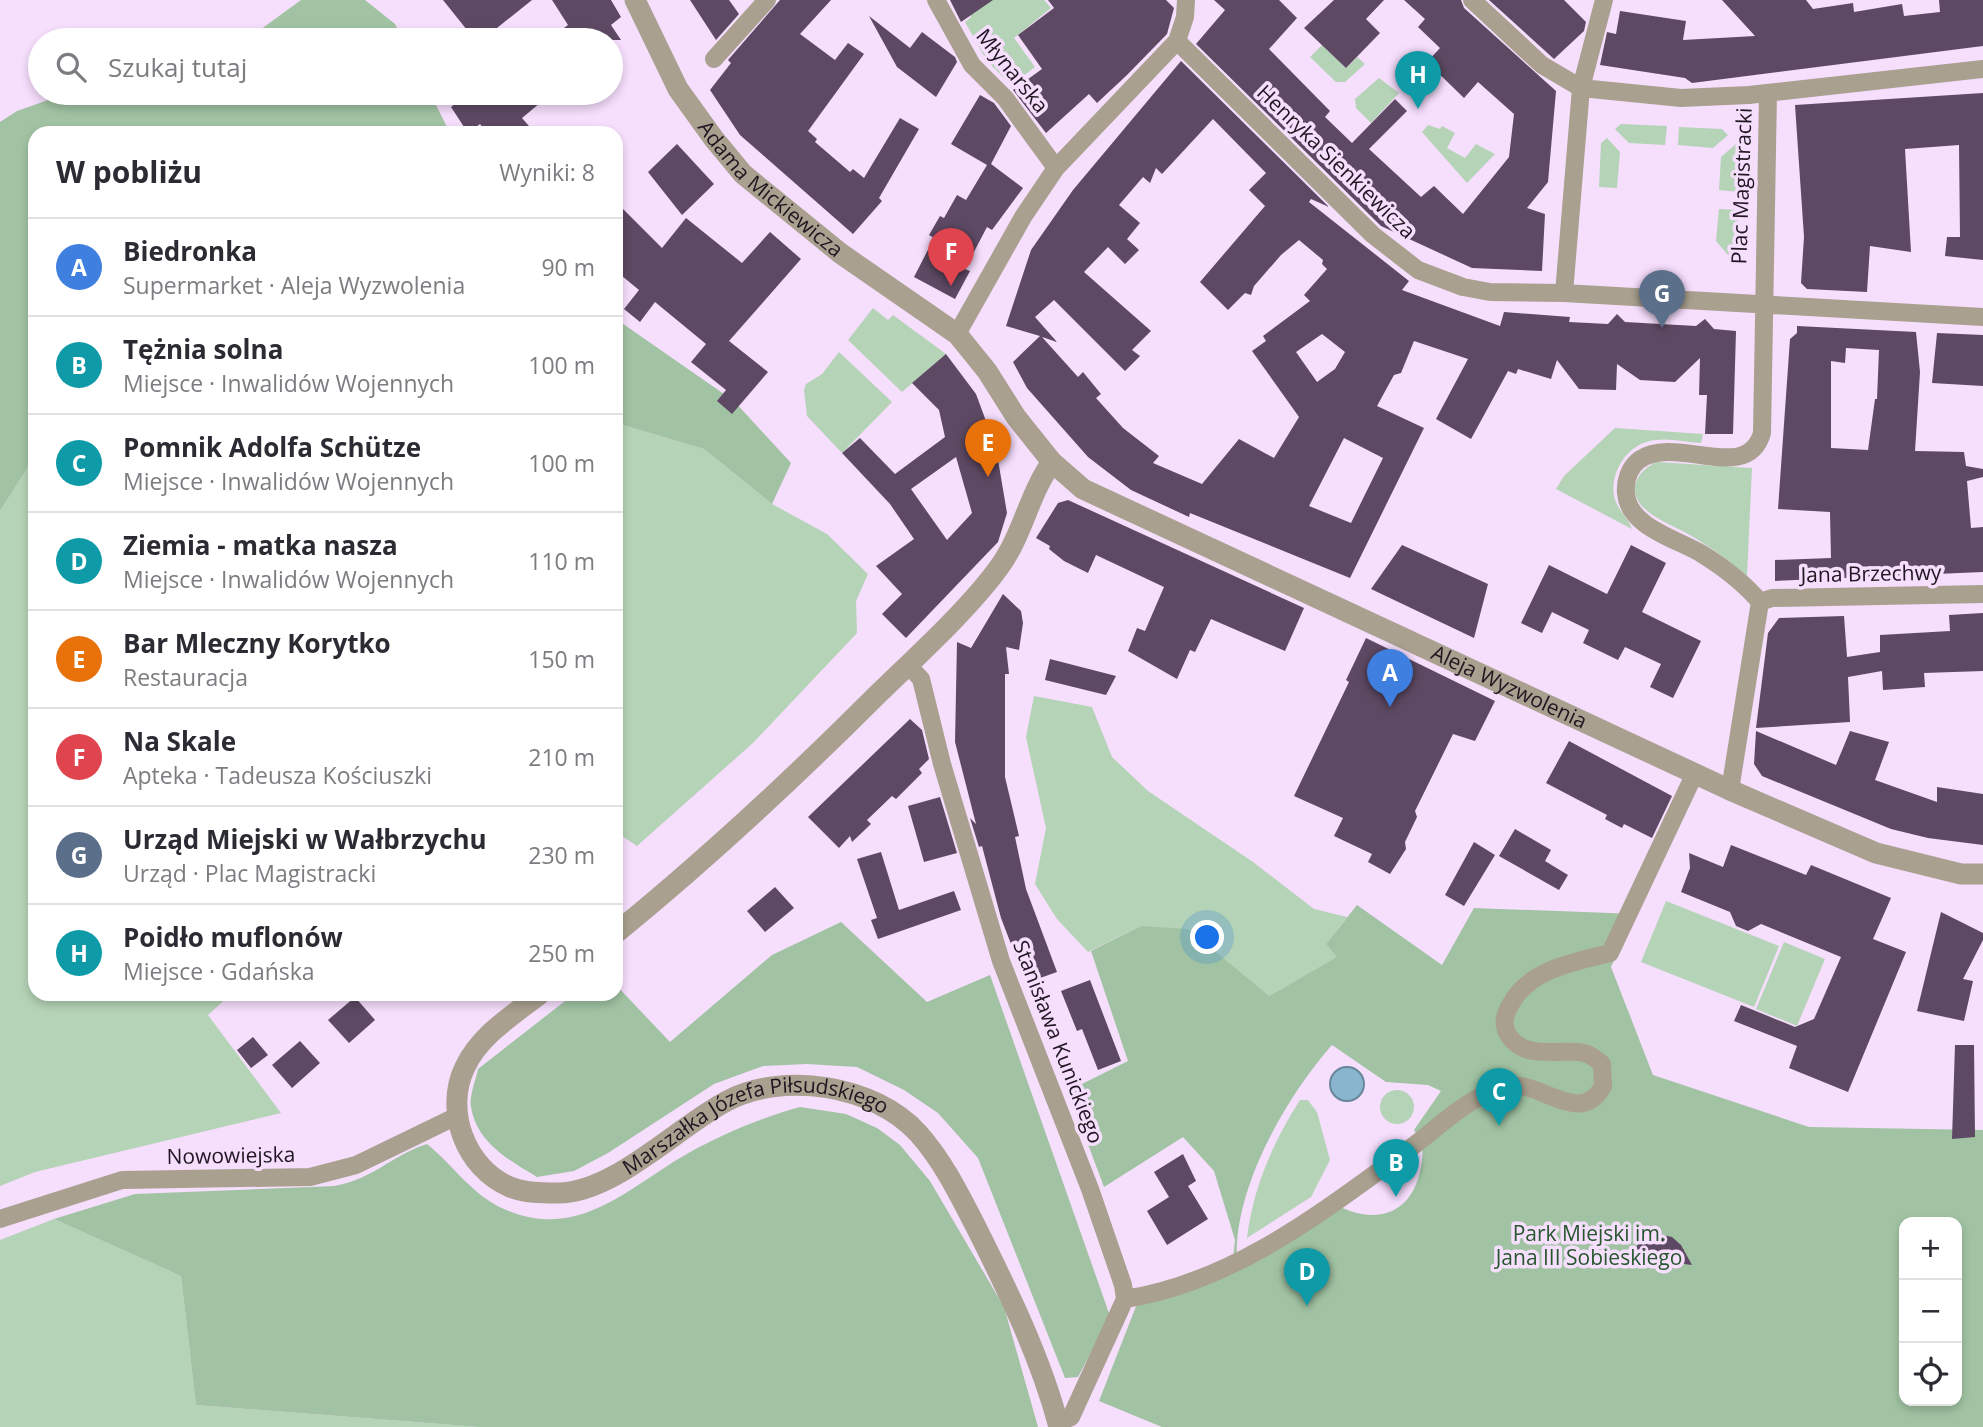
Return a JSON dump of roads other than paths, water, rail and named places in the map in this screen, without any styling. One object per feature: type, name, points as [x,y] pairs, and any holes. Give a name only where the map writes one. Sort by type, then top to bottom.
[{"type":"street","name":"Adama Mickiewicza","points":[[635,0],[678,89],[713,139],[743,174],[841,253],[957,334],[1052,462]]},
{"type":"street","points":[[714,59],[767,0]]},
{"type":"street","name":"Młynarska","points":[[936,0],[972,65],[1005,98],[1056,168]]},
{"type":"street","points":[[957,334],[1023,217],[1056,168],[1177,41],[1186,0]]},
{"type":"street","points":[[1472,0],[1542,65],[1581,89]]},
{"type":"street","points":[[1604,0],[1581,89],[1564,293],[1983,317]]},
{"type":"street","name":"Henryka Sienkiewicza","points":[[1177,41],[1373,235],[1418,270],[1463,287],[1490,292],[1564,293]]},
{"type":"street","points":[[1768,93],[1983,69]]},
{"type":"street","name":"Plac Magistracki","points":[[1581,89],[1681,98],[1768,93],[1762,306],[1762,433],[1758,445],[1751,453],[1740,458],[1668,450],[1650,453],[1635,463],[1625,486],[1626,499],[1632,512],[1646,524],[1703,555],[1749,589],[1759,602]]},
{"type":"street","points":[[623,927],[731,836],[908,665],[999,568],[1023,524],[1042,476],[1052,462]]},
{"type":"street","name":"Aleja Wyzwolenia","points":[[1052,462],[1083,489],[1153,524],[1352,613],[1730,790],[1876,853],[1961,874],[1983,874]]},
{"type":"street","name":"Jana Brzechwy","points":[[1759,602],[1772,598],[1983,594]]},
{"type":"street","points":[[1730,790],[1736,769],[1755,612],[1759,602]]},
{"type":"street","name":"Stanisława Kunickiego","points":[[908,665],[921,679],[942,764],[1002,961],[1090,1189],[1123,1285],[1125,1299]]},
{"type":"street","points":[[1058,1425],[1071,1417],[1125,1299],[1221,1272],[1249,1257],[1324,1210],[1469,1105],[1506,1086],[1522,1086],[1571,1104],[1584,1104],[1593,1100],[1603,1086],[1602,1064],[1584,1053],[1527,1050],[1513,1042],[1506,1031],[1504,1015],[1515,996],[1533,979],[1570,963],[1610,953],[1695,773]]},
{"type":"street","name":"Marszałka Józefa Piłsudskiego","points":[[532,1001],[477,1047],[464,1068],[457,1096],[457,1116],[466,1146],[487,1172],[510,1188],[561,1193],[586,1189],[624,1169],[729,1100],[769,1088],[803,1085],[848,1092],[894,1112],[917,1132],[946,1170],[1012,1298],[1058,1425]]},
{"type":"street","name":"Nowowiejska","points":[[0,1219],[121,1180],[310,1177],[356,1166],[457,1116]]},
{"type":"water","points":[[1347,1067],[1359,1072],[1364,1084],[1359,1096],[1347,1101],[1335,1096],[1330,1084],[1335,1072]]},
{"type":"place","name":"Poidło muflonów","points":[[1418,109]]},
{"type":"place","name":"Na Skale","points":[[951,286]]},
{"type":"place","name":"Urząd Miejski w Wałbrzychu","points":[[1662,328]]},
{"type":"place","name":"Bar Mleczny Korytko","points":[[988,477]]},
{"type":"place","name":"Biedronka","points":[[1390,707]]},
{"type":"place","name":"Pomnik Adolfa Schütze","points":[[1499,1126]]},
{"type":"place","name":"Tężnia solna","points":[[1396,1197]]},
{"type":"place","name":"Ziemia - matka nasza","points":[[1307,1306]]},
{"type":"park label","name":"Park Miejski im. Jana III Sobieskiego","points":[[1589,1246]]}]
